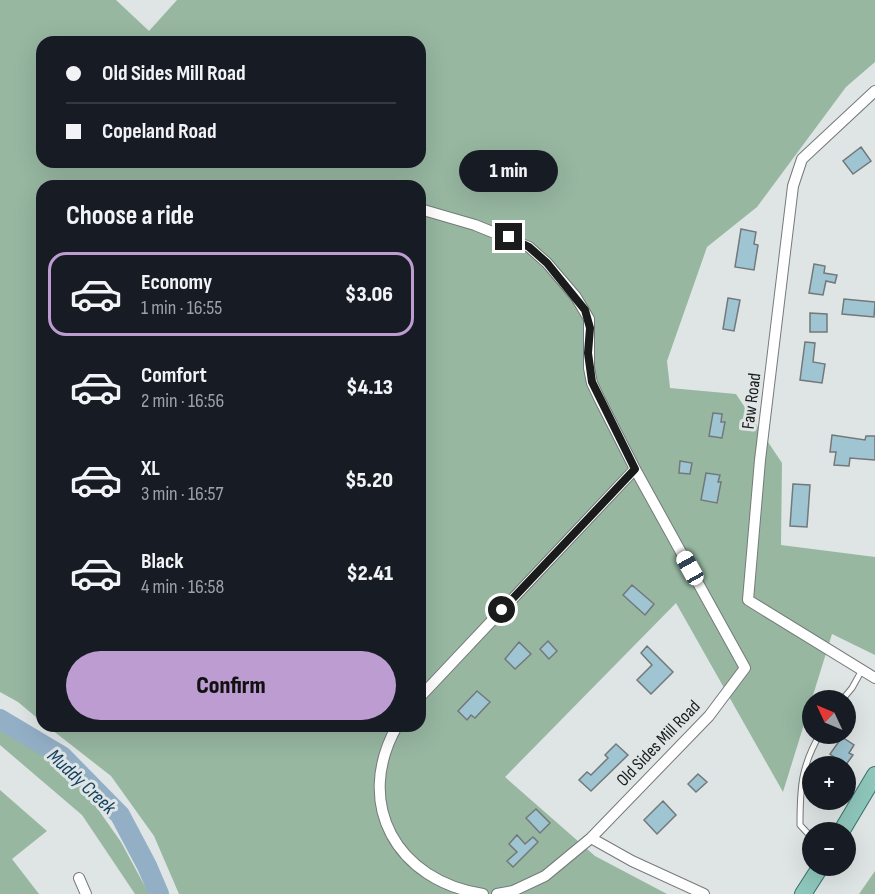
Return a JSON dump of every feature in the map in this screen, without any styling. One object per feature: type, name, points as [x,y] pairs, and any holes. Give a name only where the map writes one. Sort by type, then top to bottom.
[{"type":"main road","points":[[847,822],[875,775]]},
{"type":"main road","points":[[803,894],[814,876]]},
{"type":"street","name":"Faw Road","points":[[875,91],[802,159],[793,186],[760,460],[748,600],[875,678]]},
{"type":"street","points":[[426,210],[475,225],[529,247],[547,263],[576,297],[589,319],[588,353],[592,382],[635,469],[426,691]]},
{"type":"street","name":"Old Sides Mill Road","points":[[497,894],[513,891],[545,876],[591,838],[709,716],[745,668],[635,469]]},
{"type":"street","points":[[394,732],[389,740],[380,774],[380,803],[389,831],[406,856],[437,881],[465,891],[483,894]]},
{"type":"street","points":[[591,838],[632,861],[704,894]]},
{"type":"street","points":[[78,878],[86,894]]},
{"type":"lane","points":[[850,690],[862,670]]},
{"type":"lane","points":[[802,827],[799,796],[808,754],[814,744]]},
{"type":"green space","points":[[0,0],[116,0],[149,31],[177,0],[875,0],[875,62],[846,87],[757,207],[707,247],[667,361],[670,388],[736,394],[782,463],[781,545],[875,557],[875,655],[832,634],[815,690],[802,690],[802,731],[783,792],[676,603],[505,777],[595,856],[667,894],[179,894],[154,836],[111,776],[55,732],[426,732],[426,180],[36,180],[36,717],[18,702],[0,692]]},
{"type":"green space","points":[[0,726],[53,760],[95,805],[121,842],[149,894],[135,894],[82,815],[0,745]]},
{"type":"green space","points":[[0,790],[47,831],[12,859],[39,894],[0,894]]},
{"type":"green space","points":[[875,871],[875,894],[859,894]]},
{"type":"building","points":[[861,147],[871,161],[853,174],[843,161]]},
{"type":"building","points":[[741,229],[756,232],[754,244],[758,245],[754,270],[735,267]]},
{"type":"building","points":[[814,264],[825,266],[824,273],[837,275],[835,283],[826,281],[823,295],[809,293]]},
{"type":"building","points":[[728,298],[740,300],[734,331],[723,329]]},
{"type":"building","points":[[844,299],[875,302],[874,317],[842,314]]},
{"type":"building","points":[[810,313],[827,314],[827,332],[810,332]]},
{"type":"building","points":[[805,342],[815,343],[813,362],[825,364],[822,383],[800,380]]},
{"type":"building","points":[[713,413],[722,414],[721,422],[725,422],[722,438],[709,436]]},
{"type":"building","points":[[832,435],[865,440],[866,436],[875,436],[875,460],[850,458],[849,466],[834,465],[836,452],[830,452]]},
{"type":"building","points":[[680,461],[692,463],[690,474],[679,473]]},
{"type":"building","points":[[706,473],[720,475],[717,503],[701,500]]},
{"type":"building","points":[[793,484],[810,485],[807,527],[790,526]]},
{"type":"building","points":[[632,585],[654,604],[645,615],[623,595]]},
{"type":"building","points":[[548,641],[557,651],[549,659],[540,649]]},
{"type":"building","points":[[519,642],[531,654],[515,669],[505,659]]},
{"type":"building","points":[[647,646],[673,672],[651,694],[637,680],[652,665],[641,653]]},
{"type":"building","points":[[477,691],[490,702],[475,718],[471,715],[467,720],[458,711]]},
{"type":"building","points":[[616,744],[628,755],[591,791],[579,780],[587,772],[591,775],[608,758],[605,755]]},
{"type":"building","points":[[837,744],[854,745],[849,753],[852,756],[830,754]]},
{"type":"building","points":[[698,774],[707,782],[696,792],[688,784]]},
{"type":"building","points":[[663,801],[676,815],[657,834],[644,820]]},
{"type":"building","points":[[536,809],[550,823],[540,833],[526,818]]},
{"type":"building","points":[[517,835],[525,844],[533,837],[538,842],[513,867],[507,861],[517,852],[509,844]]},
{"type":"waterway","name":"Muddy Creek","points":[[0,719],[62,756],[120,815],[159,894]]},
{"type":"route","points":[[502,610],[635,469],[592,382],[588,353],[590,328],[585,310],[537,253],[509,237]]}]
